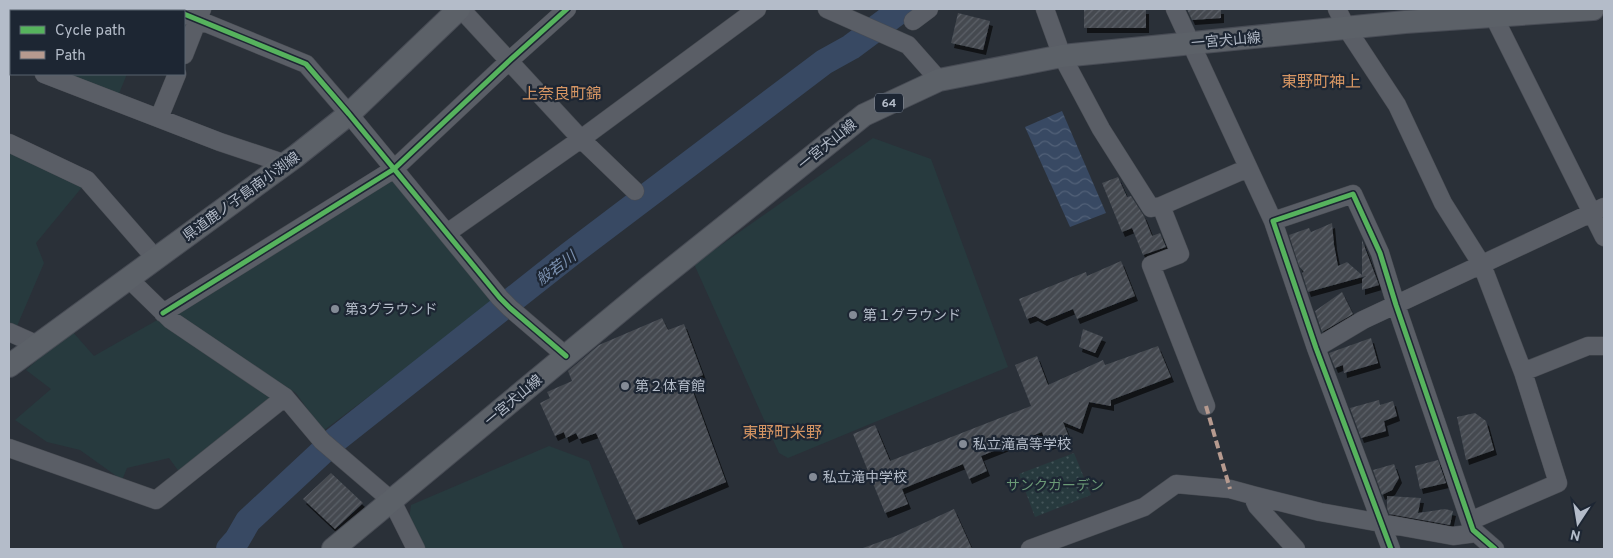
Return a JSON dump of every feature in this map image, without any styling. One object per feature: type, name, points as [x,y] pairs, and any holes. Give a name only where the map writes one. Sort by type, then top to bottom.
[{"type":"main road","name":"県道鹿ノ子島南小渕線","points":[[9,366],[286,164],[349,114],[460,9]]},
{"type":"main road","name":"一宮犬山線","points":[[333,549],[649,287],[864,115],[938,80],[1062,56],[1347,29],[1410,16],[1494,17],[1593,9]]},
{"type":"street","points":[[460,9],[582,139],[635,191]]},
{"type":"street","points":[[163,313],[394,169],[509,60],[567,9]]},
{"type":"street","points":[[447,233],[582,139],[757,9]]},
{"type":"street","points":[[827,9],[908,45],[938,80]]},
{"type":"street","points":[[913,21],[929,9]]},
{"type":"street","points":[[1045,9],[1062,56],[1101,129],[1151,208],[1161,206],[1248,168]]},
{"type":"street","points":[[1175,9],[1273,222],[1316,348],[1391,549]]},
{"type":"street","points":[[1030,549],[1144,507],[1176,484],[1230,489],[1320,512],[1452,536],[1558,483],[1524,372],[1482,265],[1443,203],[1397,105],[1347,29],[1337,9]]},
{"type":"street","points":[[185,51],[194,14],[306,64],[505,303],[566,356]]},
{"type":"street","points":[[1494,17],[1599,210],[1604,237]]},
{"type":"street","points":[[47,75],[220,142],[286,164]]},
{"type":"street","points":[[159,118],[176,75]]},
{"type":"street","points":[[9,143],[87,180],[156,258]]},
{"type":"street","points":[[1273,222],[1354,194],[1380,253],[1473,527],[1495,549]]},
{"type":"street","points":[[1161,206],[1180,254],[1151,265],[1206,406]]},
{"type":"street","points":[[1316,348],[1363,320],[1599,210]]},
{"type":"street","points":[[128,278],[163,313],[286,397],[322,441],[392,500],[416,549]]},
{"type":"street","points":[[9,332],[38,345]]},
{"type":"street","points":[[1524,372],[1588,346],[1604,346]]},
{"type":"street","points":[[9,448],[156,500],[286,397]]},
{"type":"street","points":[[1252,495],[1258,506],[1296,549]]},
{"type":"green space","points":[[9,9],[153,9],[10,10],[9,53]]},
{"type":"green space","points":[[64,75],[127,75],[118,96]]},
{"type":"green space","name":"第１グラウンド","points":[[873,138],[931,159],[1008,367],[788,458],[779,453],[694,264]]},
{"type":"green space","points":[[9,150],[83,186],[36,243],[44,263],[17,326],[9,322]]},
{"type":"green space","name":"第3グラウンド","points":[[392,179],[493,303],[323,431],[296,393],[175,316]]},
{"type":"green space","points":[[159,319],[273,398],[180,473],[169,458],[127,468],[122,480],[80,450],[47,442],[15,420],[51,389],[26,370],[71,330],[94,356]]},
{"type":"green space","points":[[549,446],[589,461],[624,549],[423,549],[409,520],[411,505]]},
{"type":"green space","name":"サンクガーデン","points":[[1074,453],[1091,495],[1035,517],[1019,474]]},
{"type":"water","points":[[1062,111],[1106,213],[1070,227],[1025,127]]},
{"type":"building","points":[[1084,9],[1146,9],[1146,28],[1084,28]]},
{"type":"building","points":[[1187,9],[1221,9],[1221,18],[1192,20]]},
{"type":"building","points":[[958,13],[990,21],[983,50],[951,43]]},
{"type":"building","points":[[1118,177],[1127,197],[1131,196],[1144,216],[1152,236],[1160,233],[1166,247],[1143,255],[1132,228],[1122,232],[1102,183]]},
{"type":"building","points":[[1332,223],[1338,266],[1347,262],[1362,275],[1362,240],[1379,285],[1362,290],[1362,279],[1366,276],[1308,292],[1302,273],[1304,272],[1299,266],[1289,235],[1309,228],[1311,232]]},
{"type":"building","points":[[1121,261],[1135,296],[1077,319],[1073,309],[1044,321],[1035,316],[1027,319],[1019,299],[1086,272],[1087,276]]},
{"type":"building","points":[[1342,292],[1353,314],[1322,332],[1315,311]]},
{"type":"building","name":"第２体育館","points":[[662,318],[668,330],[684,324],[703,375],[689,381],[726,482],[636,520],[596,433],[579,439],[576,433],[566,438],[564,432],[555,436],[540,403],[550,398],[547,392],[572,381],[568,371],[599,345]]},
{"type":"building","points":[[1083,329],[1103,337],[1095,353],[1079,347]]},
{"type":"building","points":[[1371,338],[1378,363],[1344,373],[1343,365],[1335,368],[1329,353]]},
{"type":"building","points":[[1158,346],[1171,377],[1111,400],[1111,406],[1089,402],[1080,429],[1063,422],[1069,437],[1047,446],[1042,432],[981,456],[987,471],[969,479],[963,464],[902,489],[908,504],[885,513],[853,434],[875,425],[890,461],[1031,406],[1015,365],[1037,356],[1048,385],[1103,360],[1105,365]]},
{"type":"building","points":[[1379,400],[1380,405],[1393,401],[1397,416],[1384,421],[1386,431],[1361,438],[1350,408]]},
{"type":"building","points":[[1475,413],[1486,421],[1494,450],[1466,460],[1457,417]]},
{"type":"building","points":[[1438,460],[1446,483],[1420,489],[1415,466]]},
{"type":"building","points":[[1394,464],[1399,478],[1392,490],[1382,495],[1373,470]]},
{"type":"building","points":[[331,473],[363,503],[335,529],[303,499]]},
{"type":"building","points":[[1387,496],[1421,498],[1418,513],[1445,509],[1453,511],[1450,525],[1389,514]]},
{"type":"building","points":[[954,509],[972,549],[863,549],[896,536]]},
{"type":"waterway","name":"般若川","points":[[229,549],[237,540],[248,521],[335,440],[569,255],[824,62],[851,47],[902,9]]},
{"type":"marked path","points":[[1206,406],[1230,489]]},
{"type":"cycle path","points":[[163,313],[394,169],[567,9]]},
{"type":"cycle path","points":[[185,14],[306,64],[500,298],[566,356]]},
{"type":"cycle path","points":[[1391,549],[1316,348],[1273,221],[1353,194],[1380,253],[1473,530],[1495,549]]},
{"type":"place","name":"第3グラウンド","points":[[335,309]]},
{"type":"place","name":"第１グラウンド","points":[[853,315]]},
{"type":"place","name":"第２体育館","points":[[625,386]]},
{"type":"place","name":"私立滝高等学校","points":[[963,444]]},
{"type":"place","name":"私立滝中学校","points":[[813,477]]},
{"type":"district","name":"東野町神上","points":[[1321,81]]},
{"type":"district","name":"上奈良町錦","points":[[562,93]]},
{"type":"district","name":"東野町米野","points":[[782,432]]}]
